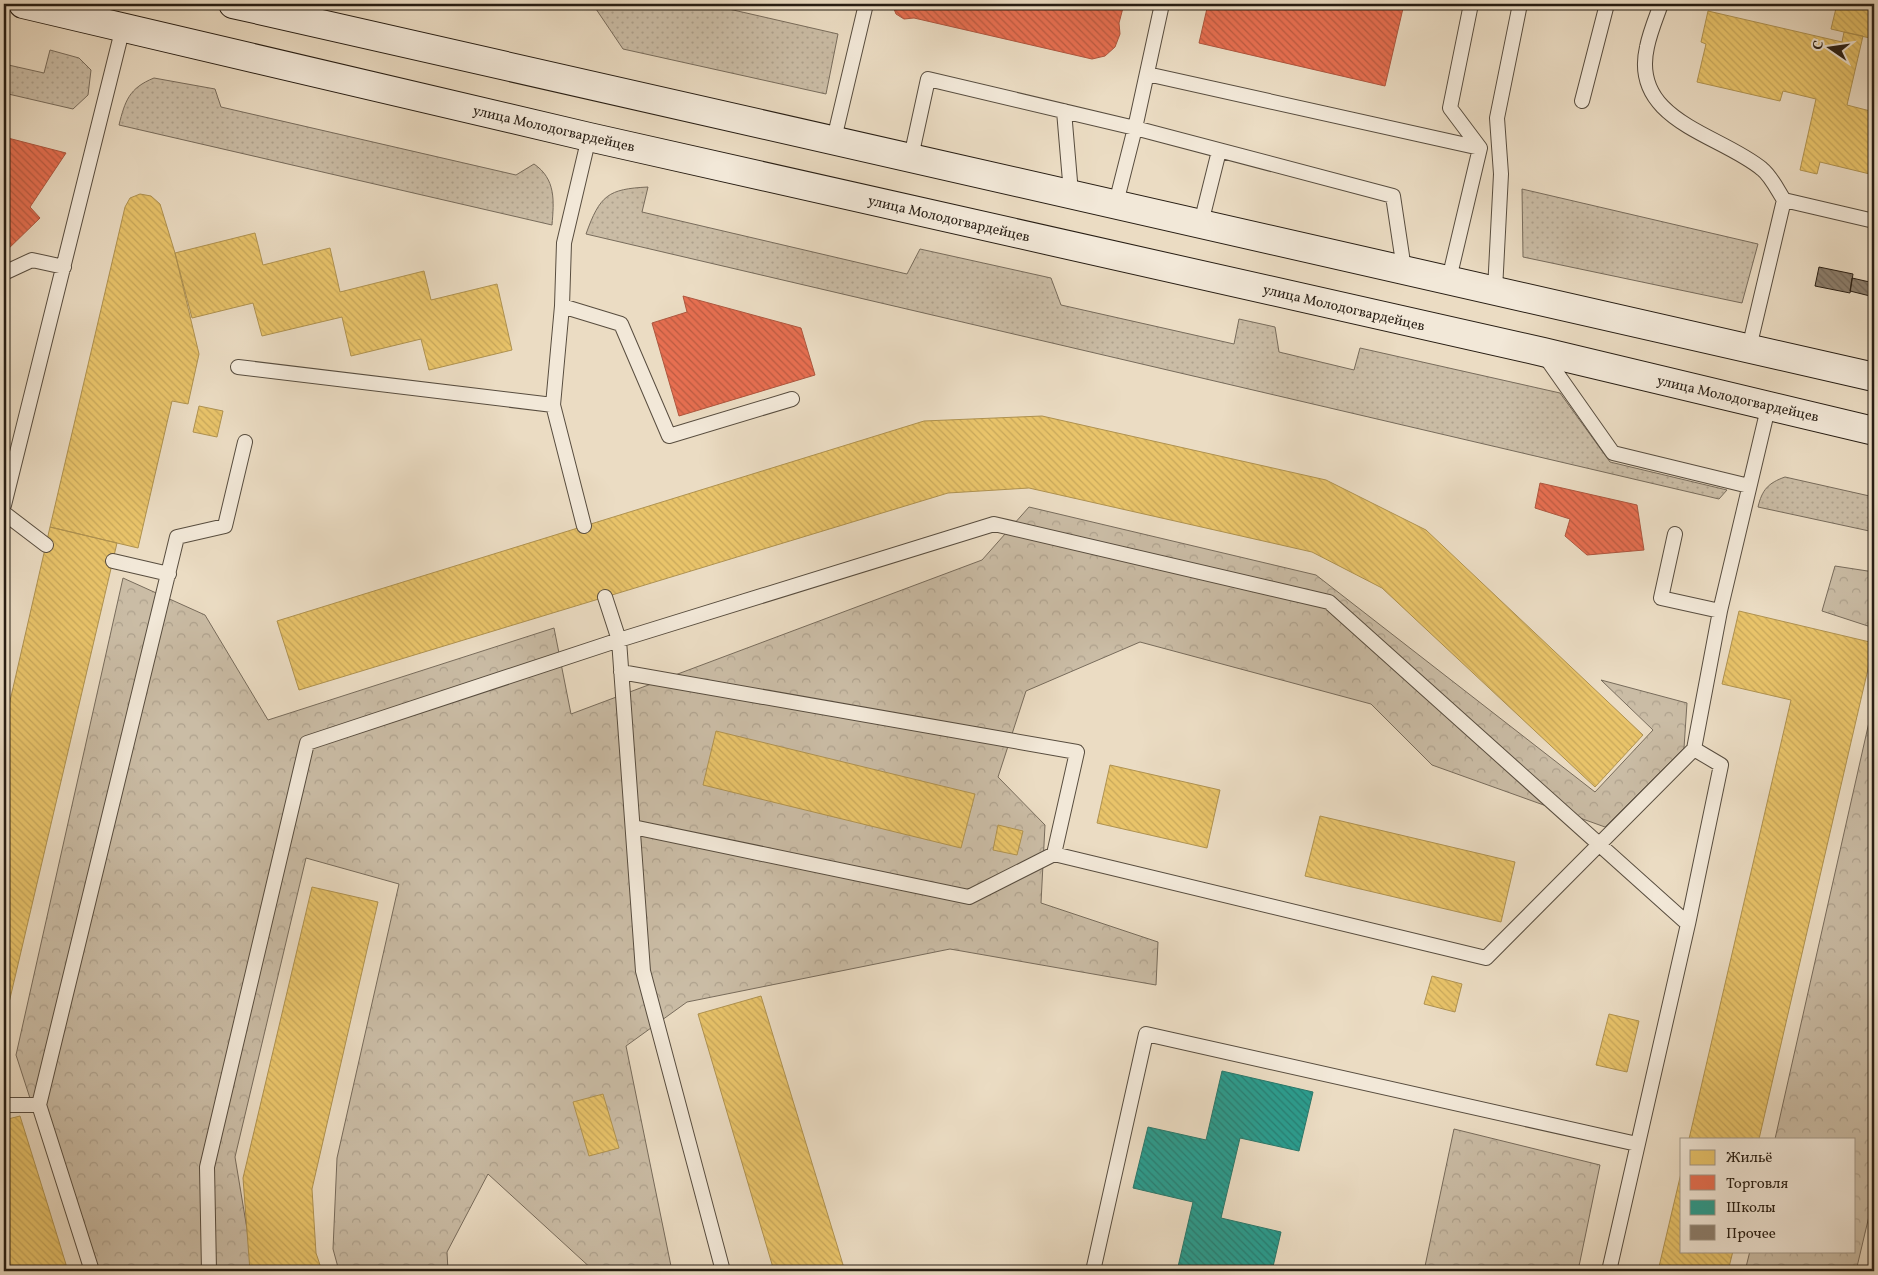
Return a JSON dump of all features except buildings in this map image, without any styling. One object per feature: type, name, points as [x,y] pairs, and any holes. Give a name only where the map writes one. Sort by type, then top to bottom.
[{"type":"main road","name":"улица Молодогвардейцев","points":[[23,4],[589,137],[1769,404],[1874,431]]},
{"type":"main road","points":[[233,4],[1116,203],[1874,377]]},
{"type":"lane","points":[[834,139],[866,4]]},
{"type":"lane","points":[[1116,203],[1135,128],[1162,4]]},
{"type":"lane","points":[[1471,4],[1450,108],[1480,148]]},
{"type":"lane","points":[[1495,290],[1501,174],[1497,118],[1520,4]]},
{"type":"lane","points":[[1582,101],[1607,4]]},
{"type":"lane","points":[[1661,4],[1646,48],[1646,74],[1655,98],[1668,115],[1764,169],[1784,200],[1874,221]]},
{"type":"lane","points":[[4,505],[123,27]]},
{"type":"lane","points":[[1146,74],[1480,148]]},
{"type":"lane","points":[[911,157],[928,79],[1135,128],[1393,196],[1404,269]]},
{"type":"lane","points":[[1064,111],[1071,193]]},
{"type":"lane","points":[[584,526],[553,404],[562,306],[564,243],[589,137]]},
{"type":"lane","points":[[1449,279],[1480,148]]},
{"type":"lane","points":[[1201,223],[1219,151]]},
{"type":"lane","points":[[1750,348],[1784,200]]},
{"type":"lane","points":[[4,273],[32,260],[64,268]]},
{"type":"lane","points":[[562,306],[621,324],[670,436],[792,399]]},
{"type":"lane","points":[[1542,352],[1613,453],[1749,486]]},
{"type":"lane","points":[[238,367],[553,404]]},
{"type":"lane","points":[[633,827],[969,896],[1054,854],[1486,958],[1694,749],[1720,611],[1769,404]]},
{"type":"lane","points":[[92,1271],[39,1105],[177,537],[225,526],[245,442]]},
{"type":"lane","points":[[4,513],[46,545]]},
{"type":"lane","points":[[209,1271],[207,1167],[307,743],[619,640],[994,524],[1329,602],[1688,924]]},
{"type":"lane","points":[[1675,534],[1661,598],[1720,611]]},
{"type":"lane","points":[[113,561],[169,574]]},
{"type":"lane","points":[[605,597],[619,640],[643,971],[723,1271]]},
{"type":"lane","points":[[621,672],[1077,752],[1054,854]]},
{"type":"lane","points":[[1608,1271],[1688,924],[1721,765],[1694,749]]},
{"type":"lane","points":[[1093,1271],[1146,1034],[1638,1144]]},
{"type":"lane","points":[[4,1105],[39,1105]]},
{"type":"green space","points":[[574,4],[707,4],[838,34],[826,94],[623,49],[596,9]]},
{"type":"green space","points":[[50,50],[79,58],[91,70],[88,95],[73,109],[4,93],[4,64],[44,73]]},
{"type":"green space","points":[[154,78],[215,89],[221,107],[516,175],[534,164],[546,176],[550,184],[553,199],[552,225],[119,125],[129,96],[139,86]]},
{"type":"green space","points":[[648,187],[642,212],[907,274],[920,249],[1051,278],[1061,305],[1234,344],[1239,319],[1275,327],[1279,352],[1354,370],[1360,348],[1560,393],[1610,462],[1727,490],[1719,499],[586,234],[596,210],[607,197],[614,192]]},
{"type":"green space","points":[[1522,189],[1758,244],[1742,303],[1523,257]]},
{"type":"green space","points":[[1785,477],[1874,497],[1874,532],[1758,507],[1767,488]]},
{"type":"green space","points":[[1029,507],[1316,575],[1595,792],[1653,730],[1601,680],[1687,703],[1684,748],[1605,827],[1432,765],[1371,704],[1140,642],[1026,691],[998,777],[1045,825],[1041,903],[1158,942],[1156,985],[950,949],[687,1002],[626,1046],[672,1271],[594,1271],[488,1174],[447,1252],[448,1271],[339,1271],[333,1249],[337,1158],[399,884],[306,858],[235,1157],[254,1271],[86,1271],[16,1055],[123,578],[205,615],[268,720],[554,628],[571,714],[982,560]]},
{"type":"green space","points":[[1835,566],[1874,572],[1874,628],[1822,611]]},
{"type":"green space","points":[[1874,700],[1874,1195],[1856,1271],[1745,1271],[1750,1252],[1856,1252],[1856,1138],[1775,1138]]},
{"type":"green space","points":[[1454,1129],[1600,1165],[1578,1271],[1424,1271]]}]
